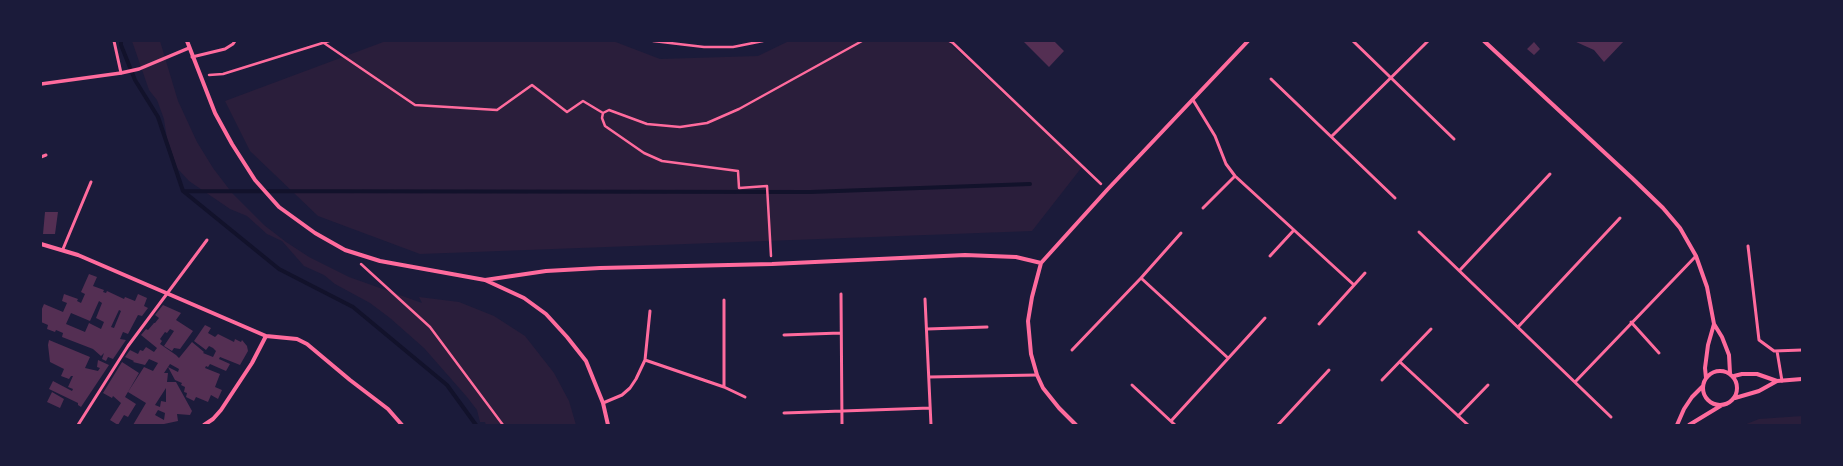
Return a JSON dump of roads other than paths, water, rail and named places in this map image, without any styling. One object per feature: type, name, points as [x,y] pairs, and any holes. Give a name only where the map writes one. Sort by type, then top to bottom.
[{"type":"street","points":[[187,41],[188,48],[215,113],[232,144],[256,180],[280,207],[315,233],[345,250],[380,261],[485,280],[524,298],[546,314],[586,360],[603,403],[608,425]]},
{"type":"street","points":[[1076,425],[1059,408],[1043,388],[1037,375],[1031,354],[1028,321],[1032,297],[1041,263],[1107,190],[1248,41]]},
{"type":"street","points":[[1484,41],[1663,208],[1680,228],[1696,256],[1707,287],[1714,324],[1722,337],[1729,355],[1732,375],[1737,383],[1738,391],[1735,398]]},
{"type":"street","points":[[41,84],[121,73],[139,69],[188,48]]},
{"type":"street","points":[[41,244],[63,250],[266,336],[292,338],[307,344],[388,409],[402,425]]},
{"type":"street","points":[[485,280],[546,271],[600,268],[772,264],[965,254],[1016,257],[1041,263]]},
{"type":"street","points":[[1677,425],[1684,409],[1703,386],[1706,378],[1705,368],[1708,345],[1714,324]]},
{"type":"street","points":[[204,425],[213,419],[221,410],[252,364],[266,336]]},
{"type":"street","points":[[1706,378],[1713,372],[1722,370],[1732,375],[1757,374],[1779,381],[1802,379]]},
{"type":"street","points":[[1689,425],[1722,405],[1729,403],[1735,398],[1759,392],[1779,381]]},
{"type":"street","points":[[1703,386],[1705,396],[1712,403],[1722,405]]},
{"type":"lane","points":[[114,41],[121,73]]},
{"type":"lane","points":[[192,58],[225,49],[235,41]]},
{"type":"lane","points":[[1353,41],[1454,139]]},
{"type":"lane","points":[[1332,136],[1428,41]]},
{"type":"lane","points":[[1271,79],[1395,198]]},
{"type":"lane","points":[[1193,100],[1214,136],[1226,164],[1235,176],[1354,285]]},
{"type":"lane","points":[[41,157],[46,155]]},
{"type":"lane","points":[[1460,270],[1550,174]]},
{"type":"lane","points":[[1203,208],[1235,176]]},
{"type":"lane","points":[[63,250],[91,182]]},
{"type":"lane","points":[[1518,326],[1620,218]]},
{"type":"lane","points":[[1270,256],[1294,230]]},
{"type":"lane","points":[[1419,232],[1611,417]]},
{"type":"lane","points":[[1072,350],[1142,278],[1181,233]]},
{"type":"lane","points":[[78,425],[128,346],[169,294],[207,240]]},
{"type":"lane","points":[[1748,246],[1759,340],[1764,345],[1777,351],[1802,350]]},
{"type":"lane","points":[[1575,382],[1696,256]]},
{"type":"lane","points":[[1319,324],[1365,273]]},
{"type":"lane","points":[[1142,278],[1228,358]]},
{"type":"lane","points":[[841,294],[840,333],[842,425]]},
{"type":"lane","points":[[925,299],[931,425]]},
{"type":"lane","points":[[724,300],[724,387]]},
{"type":"lane","points":[[603,403],[622,395],[630,388],[636,379],[645,360],[650,311]]},
{"type":"lane","points":[[1171,421],[1266,318]]},
{"type":"lane","points":[[1631,322],[1659,353]]},
{"type":"lane","points":[[927,329],[987,327]]},
{"type":"lane","points":[[1382,380],[1431,329]]},
{"type":"lane","points":[[784,335],[840,333]]},
{"type":"lane","points":[[1777,351],[1779,381]]},
{"type":"lane","points":[[645,360],[724,387],[745,397]]},
{"type":"lane","points":[[1400,362],[1468,425]]},
{"type":"lane","points":[[1278,425],[1329,370]]},
{"type":"lane","points":[[929,377],[1037,375]]},
{"type":"lane","points":[[1132,385],[1175,425]]},
{"type":"lane","points":[[1458,416],[1488,385]]},
{"type":"lane","points":[[784,413],[930,408]]},
{"type":"waterway","points":[[121,41],[121,45],[135,80],[158,117],[183,191],[279,269],[353,307],[447,385],[476,425]]},
{"type":"waterway","points":[[183,191],[810,192],[1030,184]]}]
